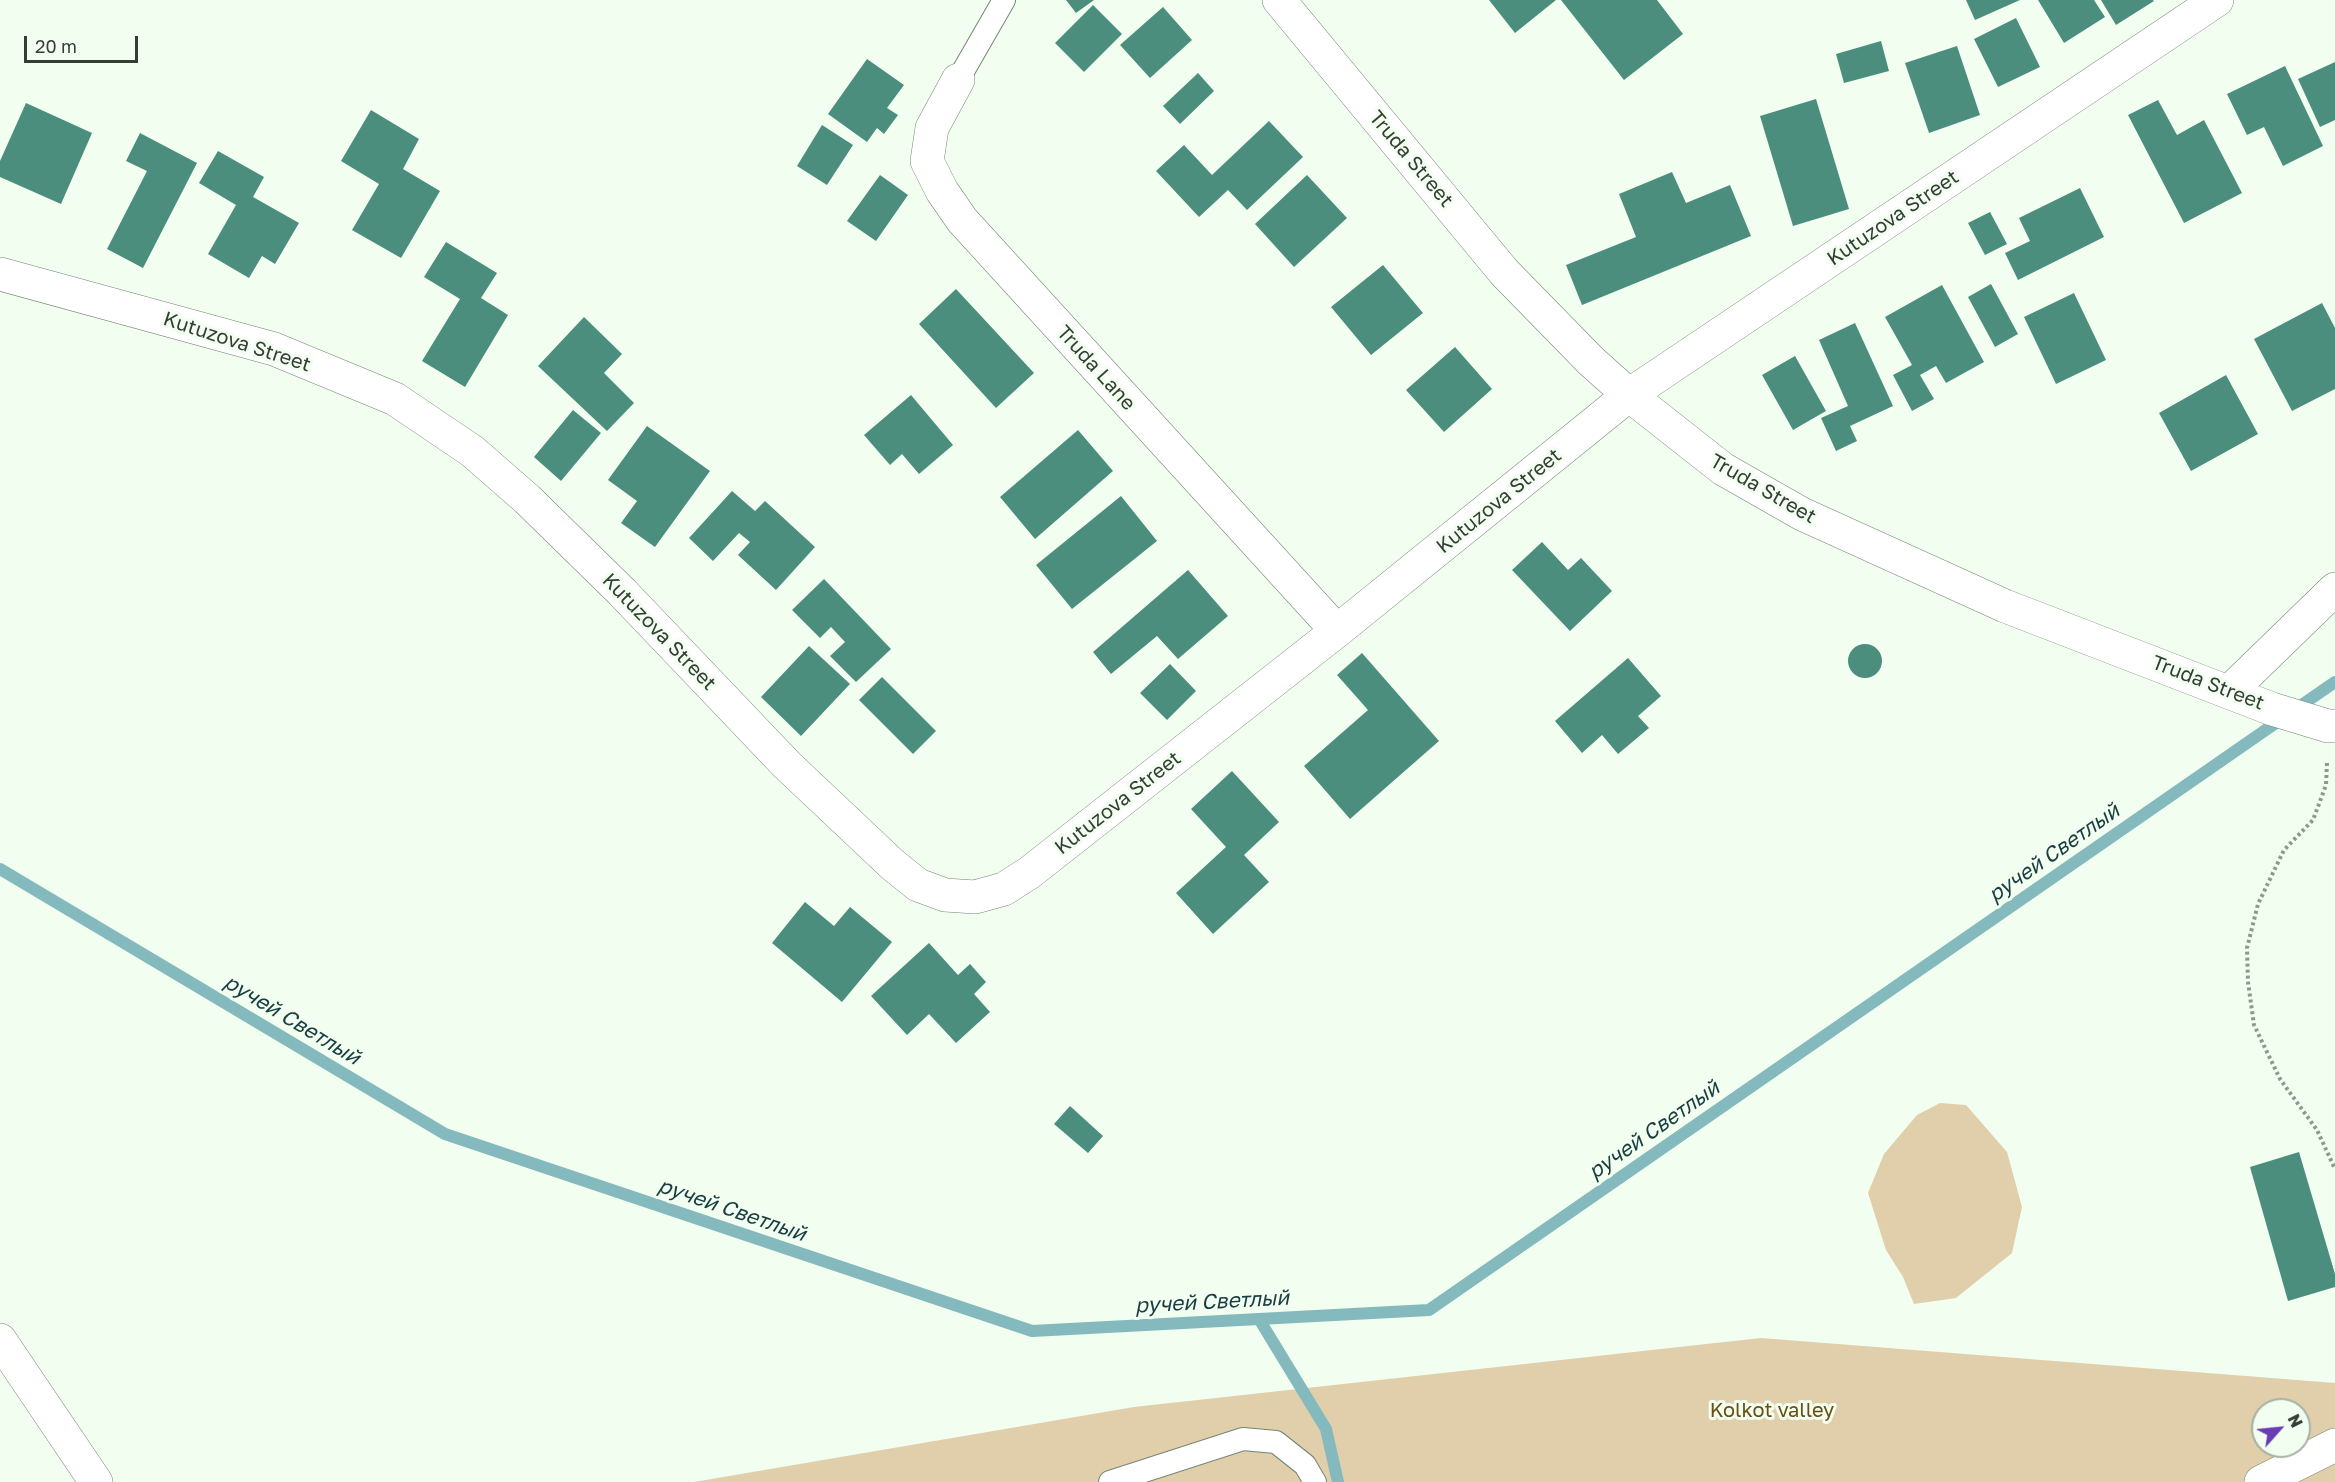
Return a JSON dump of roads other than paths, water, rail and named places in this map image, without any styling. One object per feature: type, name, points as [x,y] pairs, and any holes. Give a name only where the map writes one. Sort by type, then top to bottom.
[{"type":"street","name":"Truda Street","points":[[1279,0],[1504,272],[1591,361],[1629,396],[1723,469],[1802,514],[2005,606],[2272,709],[2326,725]]},
{"type":"street","name":"Kutuzova Street","points":[[0,274],[274,349],[395,399],[472,451],[527,499],[622,592],[787,765],[893,865],[918,885],[945,895],[975,897],[1004,889],[1029,873],[1337,631],[1629,396],[2217,0]]},
{"type":"street","name":"Truda Lane","points":[[958,80],[932,128],[927,161],[942,191],[955,210],[1337,631]]},
{"type":"street","points":[[2230,691],[2335,589]]},
{"type":"street","points":[[0,1340],[96,1482]]},
{"type":"street","points":[[2261,1482],[2335,1445]]},
{"type":"lane","points":[[958,80],[1004,0]]},
{"type":"lane","points":[[1110,1482],[1244,1439],[1276,1442],[1305,1465],[1315,1482]]},
{"type":"waterway","name":"ручей Светлый","points":[[0,869],[445,1134],[1032,1331],[1429,1310],[2335,682]]},
{"type":"waterway","points":[[1259,1319],[1326,1429],[1338,1482]]},
{"type":"park label","name":"Kolkot valley","points":[[1772,1411]]}]
